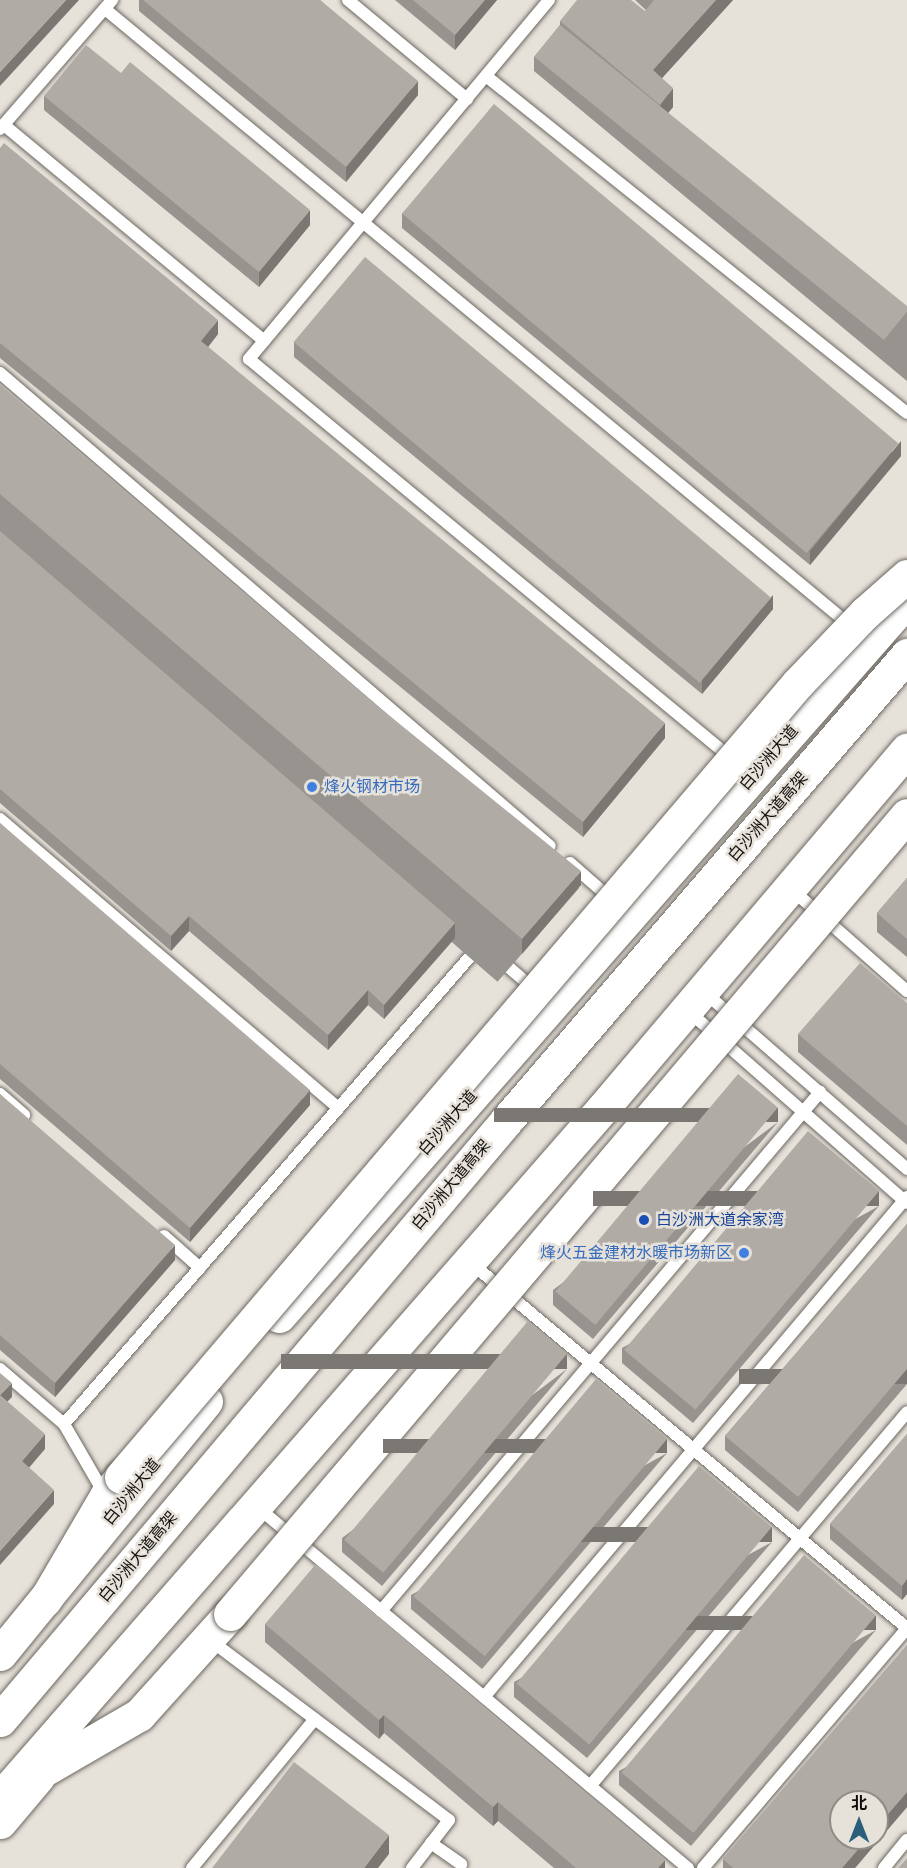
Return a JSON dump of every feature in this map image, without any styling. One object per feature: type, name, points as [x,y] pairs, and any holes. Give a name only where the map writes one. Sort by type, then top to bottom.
[{"type":"main road","points":[[1,1651],[45,1600],[114,1495],[798,683],[865,613],[907,576]]},
{"type":"main road","name":"白沙洲大道","points":[[114,1495],[227,1375],[907,600]]},
{"type":"main road","name":"白沙洲大道高架","points":[[0,1720],[506,1121],[907,655]]},
{"type":"main road","points":[[0,1798],[603,1108],[907,750]]},
{"type":"main road","points":[[0,1822],[268,1516],[477,1268],[907,768]]},
{"type":"main road","points":[[44,1770],[139,1715],[209,1639],[907,815]]},
{"type":"lane","points":[[348,0],[467,99]]},
{"type":"lane","points":[[549,0],[249,359],[753,776]]},
{"type":"lane","points":[[264,341],[2,127],[108,4],[363,222],[870,642]]},
{"type":"lane","points":[[486,76],[907,413]]},
{"type":"lane","points":[[0,372],[630,915]]},
{"type":"lane","points":[[0,528],[552,1005]]},
{"type":"lane","points":[[0,819],[338,1108]]},
{"type":"lane","points":[[798,895],[907,991]]},
{"type":"lane","points":[[64,1424],[481,944]]},
{"type":"lane","points":[[702,1006],[820,1092],[907,1169]]},
{"type":"lane","points":[[484,1697],[906,1200],[803,1112],[702,1006]]},
{"type":"lane","points":[[381,1611],[820,1092]]},
{"type":"lane","points":[[0,1094],[35,1124]]},
{"type":"lane","points":[[157,1230],[200,1268]]},
{"type":"lane","points":[[477,1268],[907,1628],[703,1868]]},
{"type":"lane","points":[[0,1369],[64,1424],[114,1495]]},
{"type":"lane","points":[[590,1786],[907,1412]]},
{"type":"lane","points":[[268,1516],[688,1868]]},
{"type":"lane","points":[[209,1639],[449,1820],[412,1868]]},
{"type":"lane","points":[[192,1868],[315,1719]]},
{"type":"lane","points":[[884,1868],[907,1840]]},
{"type":"lane","points":[[431,1843],[461,1864]]},
{"type":"building","points":[[0,0],[66,0],[0,72]]},
{"type":"building","points":[[143,0],[320,0],[418,81],[346,167]]},
{"type":"building","points":[[413,0],[485,0],[455,35]]},
{"type":"building","points":[[577,0],[631,0],[645,11],[654,0],[716,0],[653,70],[673,88],[660,105],[560,21]]},
{"type":"building","points":[[560,25],[907,306],[907,312],[884,340],[534,57]]},
{"type":"building","points":[[86,45],[121,73],[130,62],[310,210],[259,272],[44,96]]},
{"type":"building","points":[[494,104],[898,443],[807,553],[402,214]]},
{"type":"building","points":[[4,143],[218,320],[201,341],[665,723],[583,822],[0,343],[0,148]]},
{"type":"building","points":[[365,257],[771,598],[700,683],[294,342]]},
{"type":"building","points":[[0,385],[380,708],[581,871],[522,939],[0,494]]},
{"type":"building","points":[[0,531],[455,923],[384,1005],[368,990],[328,1035],[189,916],[171,936],[0,789]]},
{"type":"building","points":[[0,823],[310,1090],[190,1228],[0,1064]]},
{"type":"building","points":[[907,878],[907,939],[877,913]]},
{"type":"building","points":[[860,963],[907,1003],[907,1126],[798,1034]]},
{"type":"building","points":[[738,1074],[778,1107],[595,1325],[555,1292]]},
{"type":"building","points":[[0,1094],[175,1245],[55,1383],[0,1335]]},
{"type":"building","points":[[808,1131],[879,1191],[695,1410],[624,1350]]},
{"type":"building","points":[[907,1224],[907,1369],[798,1497],[725,1436]]},
{"type":"building","points":[[528,1321],[567,1354],[383,1573],[344,1540]]},
{"type":"building","points":[[0,1373],[12,1383],[0,1395]]},
{"type":"building","points":[[596,1379],[667,1439],[485,1656],[413,1597]]},
{"type":"building","points":[[0,1395],[45,1434],[22,1461],[54,1490],[0,1551]]},
{"type":"building","points":[[907,1434],[907,1579],[902,1586],[830,1524]]},
{"type":"building","points":[[699,1466],[772,1527],[589,1745],[516,1684]]},
{"type":"building","points":[[804,1555],[876,1615],[693,1833],[621,1773]]},
{"type":"building","points":[[316,1564],[665,1860],[658,1868],[576,1868],[498,1802],[493,1807],[384,1715],[379,1720],[265,1624]]},
{"type":"building","points":[[907,1645],[907,1792],[889,1813],[889,1790],[829,1790],[829,1850],[858,1850],[842,1868],[733,1868],[723,1859]]},
{"type":"building","points":[[294,1762],[389,1835],[364,1868],[212,1868]]},
{"type":"building","points":[[907,1858],[907,1868],[898,1868]]},
{"type":"place","name":"烽火钢材市场","points":[[312,787]]},
{"type":"place","name":"白沙洲大道余家湾","points":[[644,1220]]},
{"type":"place","name":"烽火五金建材水暖市场新区","points":[[744,1253]]}]
